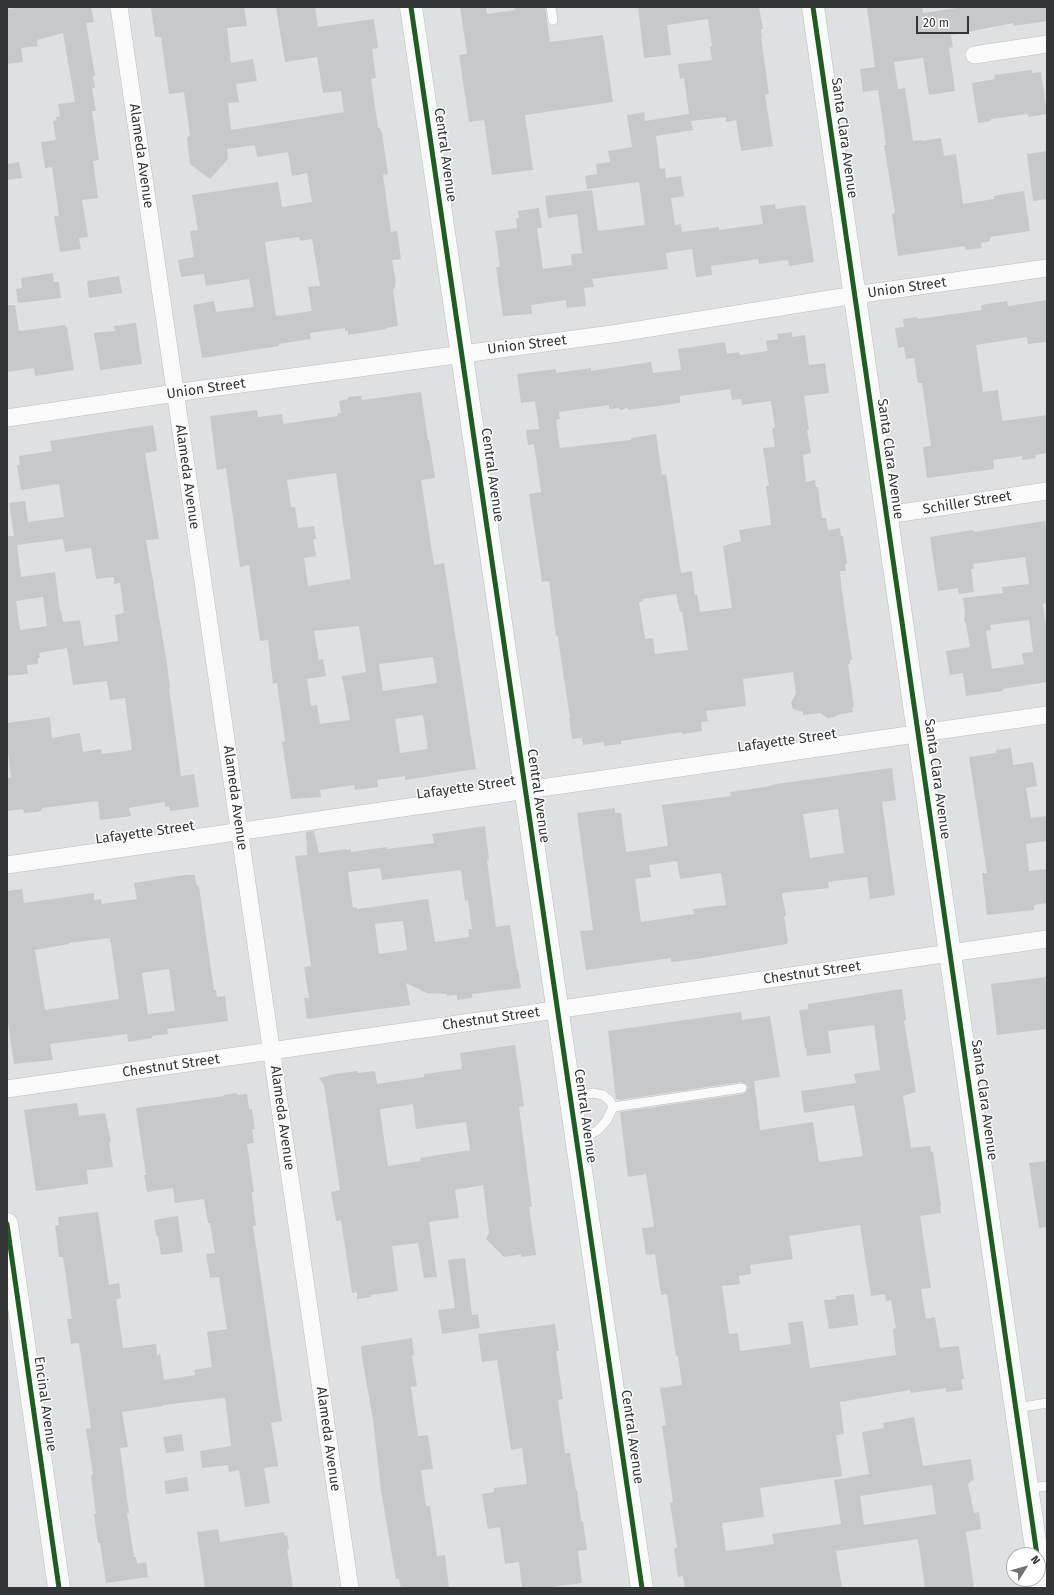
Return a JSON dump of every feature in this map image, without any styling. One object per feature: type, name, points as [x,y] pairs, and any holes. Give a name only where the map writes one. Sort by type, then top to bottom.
[{"type":"street","name":"Alameda Avenue","points":[[120,7],[350,1588]]},
{"type":"street","name":"Central Avenue","points":[[411,7],[642,1588]]},
{"type":"street","name":"Santa Clara Avenue","points":[[812,7],[1016,1408],[1038,1487],[1038,1547]]},
{"type":"street","points":[[974,55],[1047,44]]},
{"type":"street","name":"Union Street","points":[[7,418],[176,393],[619,332],[855,295],[1047,268]]},
{"type":"street","name":"Schiller Street","points":[[887,515],[1047,492]]},
{"type":"street","name":"Lafayette Street","points":[[7,865],[1047,715]]},
{"type":"street","name":"Chestnut Street","points":[[7,1089],[272,1052],[557,1009],[1047,939]]},
{"type":"street","name":"Encinal Avenue","points":[[7,1224],[59,1588]]},
{"type":"lane","points":[[551,7],[553,20]]},
{"type":"lane","points":[[613,1107],[742,1088]]},
{"type":"lane","points":[[570,1097],[594,1094],[603,1095],[610,1101],[613,1107]]},
{"type":"lane","points":[[576,1135],[590,1134],[598,1130],[607,1120],[613,1107]]},
{"type":"lane","points":[[1016,1408],[1047,1403]]},
{"type":"building","points":[[23,7],[91,7],[94,22],[86,23],[95,76],[93,76],[95,88],[92,88],[96,111],[92,111],[99,160],[93,161],[98,198],[82,200],[88,237],[79,238],[81,249],[60,252],[54,216],[59,216],[52,167],[45,168],[41,142],[56,140],[53,121],[57,120],[56,117],[60,116],[58,104],[75,102],[63,33],[37,40],[38,46],[21,48],[23,62],[7,64],[7,9]]},
{"type":"building","points":[[151,7],[244,7],[247,26],[227,28],[231,63],[253,59],[257,81],[236,84],[239,102],[228,103],[231,130],[344,112],[341,91],[323,93],[317,57],[285,62],[276,7],[315,7],[318,27],[374,19],[378,48],[372,49],[376,78],[371,79],[378,128],[380,128],[382,133],[388,174],[383,175],[391,232],[397,231],[401,259],[392,260],[396,284],[395,288],[393,289],[398,326],[348,335],[348,331],[345,331],[345,328],[310,333],[311,339],[279,344],[279,346],[202,358],[193,305],[214,301],[216,312],[254,307],[249,279],[206,286],[204,274],[181,277],[178,260],[194,257],[190,231],[198,230],[192,195],[278,182],[282,207],[312,202],[307,173],[292,176],[288,152],[257,157],[255,145],[227,149],[228,159],[210,179],[190,164],[187,137],[190,136],[184,92],[169,94],[161,37],[155,37]],"holes":[[[299,237],[300,241],[312,239],[320,286],[308,287],[312,311],[276,316],[265,242]]]},
{"type":"building","points":[[460,7],[486,7],[487,14],[515,10],[514,7],[545,7],[550,42],[603,35],[613,102],[525,115],[533,170],[492,175],[484,120],[469,122],[459,55],[467,54]]},
{"type":"building","points":[[638,7],[759,7],[763,29],[761,29],[761,37],[769,94],[765,95],[773,146],[741,151],[736,120],[726,122],[726,117],[691,121],[693,130],[656,136],[660,169],[665,168],[666,178],[681,176],[684,196],[671,198],[675,225],[681,224],[682,232],[719,227],[719,230],[763,224],[760,206],[775,204],[776,209],[805,205],[814,262],[789,266],[788,260],[759,264],[758,259],[711,266],[712,275],[696,277],[692,249],[666,253],[668,269],[592,279],[594,287],[584,288],[586,306],[567,308],[566,300],[531,305],[532,314],[503,316],[496,267],[500,267],[495,231],[517,228],[516,218],[519,218],[518,211],[539,208],[542,228],[537,228],[543,269],[572,265],[571,254],[582,253],[577,214],[548,218],[545,196],[592,190],[598,231],[645,225],[639,182],[587,189],[585,176],[597,174],[596,164],[610,162],[608,151],[632,147],[627,115],[644,112],[645,121],[689,114],[684,78],[680,79],[678,64],[712,60],[710,47],[712,46],[708,19],[667,25],[671,55],[644,58]]},
{"type":"building","points":[[867,7],[922,7],[923,13],[964,7],[1047,7],[1047,21],[1014,26],[1013,23],[951,35],[953,47],[949,48],[955,91],[929,95],[923,58],[894,62],[898,89],[905,88],[913,141],[941,138],[944,156],[956,154],[963,204],[994,199],[993,196],[1024,191],[1030,231],[990,237],[990,241],[981,243],[982,248],[966,250],[965,246],[898,256],[892,214],[895,213],[884,145],[886,145],[878,90],[863,92],[860,69],[875,67]]},
{"type":"building","points":[[1032,70],[1032,73],[1041,72],[1047,114],[1028,117],[1028,114],[991,119],[991,121],[978,123],[972,83],[995,79],[994,75]]},
{"type":"building","points":[[1047,151],[1047,199],[1033,201],[1027,154]]},
{"type":"building","points":[[19,162],[22,178],[7,180],[7,164]]},
{"type":"building","points":[[53,273],[54,282],[59,282],[61,298],[18,303],[16,289],[22,288],[21,278]]},
{"type":"building","points":[[119,276],[122,293],[89,298],[87,281]]},
{"type":"building","points":[[1047,300],[1047,342],[1028,344],[1027,337],[976,345],[983,392],[998,390],[1002,421],[1047,415],[1047,453],[1035,455],[1036,458],[1022,460],[1022,456],[993,460],[994,469],[927,478],[923,447],[931,446],[922,383],[918,383],[914,358],[906,359],[904,347],[898,348],[895,328],[904,327],[903,319],[917,317],[918,319],[982,310],[981,305],[1007,301],[1008,306]]},
{"type":"building","points":[[7,305],[15,305],[19,331],[65,325],[65,327],[67,327],[74,370],[35,376],[34,368],[7,372]]},
{"type":"building","points":[[136,323],[142,364],[100,370],[94,333],[115,331],[114,326]]},
{"type":"building","points":[[792,332],[792,337],[805,335],[809,365],[825,363],[829,393],[804,396],[811,453],[803,455],[806,482],[815,480],[816,487],[818,487],[822,518],[826,518],[828,530],[840,528],[841,536],[843,536],[847,563],[845,564],[846,571],[840,571],[852,660],[850,660],[850,664],[848,664],[854,707],[852,708],[853,712],[828,718],[820,713],[803,715],[803,712],[793,709],[791,703],[796,693],[793,672],[743,679],[746,706],[706,711],[708,721],[701,722],[702,731],[682,734],[682,732],[621,741],[621,744],[604,746],[604,742],[583,745],[582,738],[572,739],[549,581],[542,582],[529,494],[541,492],[534,444],[528,445],[526,430],[539,429],[535,401],[521,403],[517,374],[556,369],[556,373],[591,368],[591,371],[651,362],[653,373],[681,370],[678,349],[725,342],[727,354],[739,352],[740,355],[768,351],[766,341],[778,339],[777,334]],"holes":[[[730,389],[732,400],[741,399],[742,405],[771,401],[775,428],[772,428],[775,447],[763,448],[769,486],[766,486],[771,525],[739,530],[741,541],[723,546],[732,608],[700,612],[697,594],[695,595],[692,571],[681,573],[666,474],[662,475],[656,434],[631,438],[631,440],[560,448],[556,420],[560,419],[559,412],[609,405],[609,409],[619,408],[620,410],[628,408],[628,410],[680,403],[680,396]],[[676,594],[680,612],[682,611],[688,650],[655,654],[653,638],[645,639],[639,602],[643,601],[643,599]]]},
{"type":"building","points":[[421,392],[435,478],[421,480],[434,565],[444,563],[476,769],[405,780],[405,776],[377,780],[378,787],[355,790],[354,785],[320,790],[321,797],[291,799],[282,742],[285,741],[277,683],[273,684],[268,640],[260,641],[249,565],[240,567],[226,468],[217,470],[210,416],[257,410],[258,417],[282,414],[283,424],[338,416],[338,413],[341,413],[339,401],[348,399],[348,397],[361,396],[362,400]],"holes":[[[336,473],[351,579],[308,586],[304,558],[316,556],[313,539],[316,539],[314,526],[298,528],[295,507],[291,507],[287,480]],[[359,626],[366,672],[342,676],[350,720],[320,724],[317,705],[311,706],[307,679],[326,676],[323,659],[319,660],[314,631]],[[433,657],[437,683],[383,691],[379,664]],[[423,715],[428,749],[400,753],[395,719]]]},
{"type":"building","points":[[153,425],[157,451],[145,453],[159,539],[146,540],[167,664],[181,776],[194,774],[199,807],[170,811],[169,806],[165,807],[165,802],[129,808],[131,816],[100,820],[98,801],[42,808],[42,810],[37,812],[24,813],[23,809],[7,811],[7,778],[11,778],[7,743],[7,723],[50,717],[52,738],[80,733],[83,752],[101,749],[102,754],[132,750],[125,698],[110,700],[107,681],[73,685],[67,648],[39,653],[40,658],[38,658],[38,664],[27,665],[28,674],[7,676],[7,536],[14,536],[9,503],[25,501],[28,522],[64,517],[59,484],[21,490],[17,465],[20,465],[19,456],[52,451],[50,441]],"holes":[[[63,539],[65,552],[91,548],[96,579],[114,577],[114,584],[120,583],[124,613],[115,615],[118,641],[84,646],[80,620],[63,622],[60,611],[55,572],[21,577],[17,545]],[[43,597],[47,626],[20,630],[16,601]]]},
{"type":"building","points":[[1045,521],[1047,534],[1047,603],[1043,604],[1047,634],[1047,682],[1003,689],[1003,691],[966,696],[963,673],[950,675],[946,651],[970,647],[964,620],[965,612],[963,598],[1003,593],[1002,587],[1029,584],[1025,557],[973,564],[974,569],[971,569],[974,592],[959,594],[958,588],[938,591],[930,537],[973,530],[973,532]],"holes":[[[1029,620],[1033,652],[1022,653],[1024,664],[992,669],[986,631],[991,630],[990,625]]]},
{"type":"building","points":[[1011,748],[1013,765],[1033,762],[1037,786],[1026,788],[1031,818],[1047,816],[1047,841],[1026,844],[1029,871],[1047,869],[1047,903],[1034,905],[1034,910],[987,915],[982,873],[987,873],[969,757],[996,753],[996,750]]},
{"type":"building","points":[[892,768],[896,800],[882,802],[895,895],[870,899],[867,877],[828,882],[829,888],[782,893],[786,916],[784,916],[788,942],[787,944],[697,959],[671,962],[671,958],[586,970],[580,931],[593,930],[577,813],[615,808],[615,813],[621,813],[626,852],[668,846],[662,805],[731,796],[730,792],[766,787],[776,784]],"holes":[[[838,809],[844,853],[810,858],[803,814]],[[677,861],[680,879],[721,873],[726,905],[693,909],[694,914],[641,922],[635,879],[651,877],[649,865]]]},
{"type":"building","points":[[485,826],[489,859],[487,860],[496,927],[510,925],[521,988],[472,994],[472,998],[457,1000],[457,995],[447,996],[447,994],[427,993],[406,983],[410,1005],[307,1019],[304,998],[309,998],[304,967],[311,966],[295,856],[307,855],[306,832],[314,831],[319,853],[346,849],[351,849],[351,852],[387,847],[387,849],[434,843],[432,834]],"holes":[[[380,868],[382,880],[461,870],[465,901],[468,900],[472,929],[468,929],[469,937],[435,942],[428,899],[357,909],[356,907],[353,908],[348,872]],[[403,921],[407,950],[379,954],[375,924]]]},
{"type":"building","points":[[184,875],[195,875],[196,883],[199,887],[214,990],[216,990],[217,997],[225,996],[228,1021],[167,1029],[168,1034],[128,1042],[127,1034],[50,1044],[53,1060],[14,1064],[7,1016],[7,891],[22,889],[24,903],[94,893],[94,900],[101,899],[102,904],[137,899],[134,883]],"holes":[[[110,938],[119,999],[45,1010],[35,950],[69,943]],[[169,969],[175,1011],[148,1014],[142,973]]]},
{"type":"building","points":[[1047,977],[1047,1029],[997,1035],[991,984]]},
{"type":"building","points":[[902,989],[906,1020],[904,1021],[916,1092],[903,1096],[911,1148],[930,1146],[931,1152],[933,1152],[941,1206],[941,1213],[920,1216],[931,1288],[921,1289],[926,1319],[935,1317],[940,1348],[959,1347],[964,1379],[961,1379],[963,1390],[946,1392],[946,1388],[911,1393],[910,1390],[840,1402],[844,1434],[836,1435],[842,1476],[760,1488],[764,1517],[722,1523],[726,1551],[774,1544],[772,1534],[841,1524],[834,1480],[869,1474],[862,1432],[884,1428],[883,1423],[914,1417],[923,1466],[971,1459],[974,1480],[970,1481],[968,1484],[974,1513],[979,1512],[981,1529],[966,1532],[974,1588],[925,1588],[918,1539],[836,1551],[842,1588],[685,1588],[683,1576],[678,1577],[674,1548],[677,1548],[670,1503],[673,1502],[662,1426],[666,1425],[660,1388],[682,1385],[678,1356],[676,1356],[667,1294],[661,1295],[655,1254],[646,1255],[642,1228],[654,1227],[646,1174],[628,1177],[620,1112],[743,1094],[748,1088],[746,1084],[741,1082],[619,1100],[616,1099],[608,1031],[741,1012],[742,1020],[770,1016],[780,1077],[754,1081],[760,1130],[813,1122],[819,1162],[863,1156],[854,1105],[804,1113],[801,1091],[856,1083],[854,1074],[880,1070],[874,1025],[828,1031],[831,1053],[807,1056],[799,1010],[808,1009],[808,1004]],"holes":[[[860,1225],[871,1296],[885,1294],[886,1301],[891,1300],[896,1328],[893,1329],[896,1355],[810,1368],[803,1321],[788,1323],[791,1344],[740,1351],[738,1333],[729,1334],[722,1286],[740,1284],[739,1276],[751,1274],[750,1265],[793,1259],[789,1236]],[[932,1485],[936,1514],[864,1525],[860,1496]]]},
{"type":"building","points":[[515,1045],[524,1106],[519,1107],[532,1207],[529,1207],[536,1255],[521,1257],[521,1254],[504,1257],[486,1239],[489,1233],[483,1185],[455,1190],[459,1218],[429,1222],[437,1277],[424,1278],[418,1243],[392,1246],[398,1291],[371,1295],[371,1297],[357,1299],[357,1292],[352,1293],[341,1220],[336,1221],[331,1192],[340,1190],[324,1085],[319,1078],[357,1071],[358,1073],[375,1071],[377,1084],[424,1077],[424,1074],[462,1069],[460,1053]],"holes":[[[413,1104],[416,1129],[466,1122],[470,1150],[420,1158],[421,1161],[388,1166],[380,1111],[381,1109]]]},
{"type":"building","points":[[237,1093],[237,1095],[247,1094],[249,1109],[252,1109],[255,1129],[252,1129],[254,1143],[247,1144],[254,1192],[252,1192],[252,1195],[256,1225],[253,1226],[282,1421],[271,1423],[278,1466],[264,1468],[270,1503],[245,1507],[239,1470],[229,1472],[228,1465],[202,1468],[200,1451],[231,1446],[225,1398],[163,1405],[122,1412],[128,1447],[120,1448],[129,1513],[127,1513],[134,1557],[136,1557],[137,1564],[146,1562],[148,1577],[106,1583],[94,1514],[96,1514],[91,1475],[93,1475],[86,1429],[91,1428],[79,1343],[71,1344],[67,1319],[72,1319],[63,1257],[59,1257],[55,1225],[59,1225],[58,1217],[98,1212],[109,1285],[119,1283],[121,1298],[116,1299],[123,1348],[156,1344],[157,1355],[160,1354],[164,1380],[195,1375],[194,1370],[212,1367],[207,1332],[227,1329],[219,1277],[210,1278],[206,1254],[215,1253],[204,1199],[175,1203],[173,1188],[147,1192],[144,1175],[146,1175],[136,1108]]},
{"type":"building","points":[[77,1103],[79,1116],[105,1113],[111,1142],[109,1142],[113,1167],[87,1170],[88,1184],[36,1191],[24,1110]]},
{"type":"building","points":[[1047,1161],[1047,1227],[1039,1228],[1029,1163]]},
{"type":"building","points":[[178,1216],[183,1252],[161,1255],[154,1220]]},
{"type":"building","points":[[465,1258],[472,1315],[478,1314],[480,1328],[442,1334],[438,1310],[455,1308],[448,1260]]},
{"type":"building","points":[[854,1294],[858,1325],[829,1329],[824,1300],[836,1299],[836,1296]]},
{"type":"building","points":[[555,1324],[559,1351],[556,1351],[563,1399],[558,1400],[565,1453],[570,1453],[587,1550],[578,1551],[582,1583],[544,1588],[522,1588],[519,1562],[505,1564],[500,1527],[488,1529],[482,1494],[494,1492],[494,1488],[527,1484],[522,1448],[511,1450],[497,1360],[482,1362],[478,1334]]},
{"type":"building","points":[[412,1338],[414,1355],[412,1356],[417,1386],[411,1387],[418,1436],[428,1435],[433,1469],[421,1470],[426,1506],[430,1506],[437,1556],[445,1555],[449,1588],[401,1588],[399,1579],[396,1579],[381,1490],[373,1420],[361,1347]]},
{"type":"building","points":[[182,1434],[184,1451],[166,1453],[163,1437]]},
{"type":"building","points":[[187,1477],[189,1491],[166,1494],[164,1481]]},
{"type":"building","points":[[218,1529],[220,1542],[284,1532],[285,1536],[287,1535],[289,1549],[287,1549],[293,1588],[205,1588],[197,1532]]},
{"type":"cycle path","points":[[411,7],[642,1588]]},
{"type":"cycle path","points":[[813,7],[1036,1547]]},
{"type":"cycle path","points":[[7,1224],[59,1588]]}]
